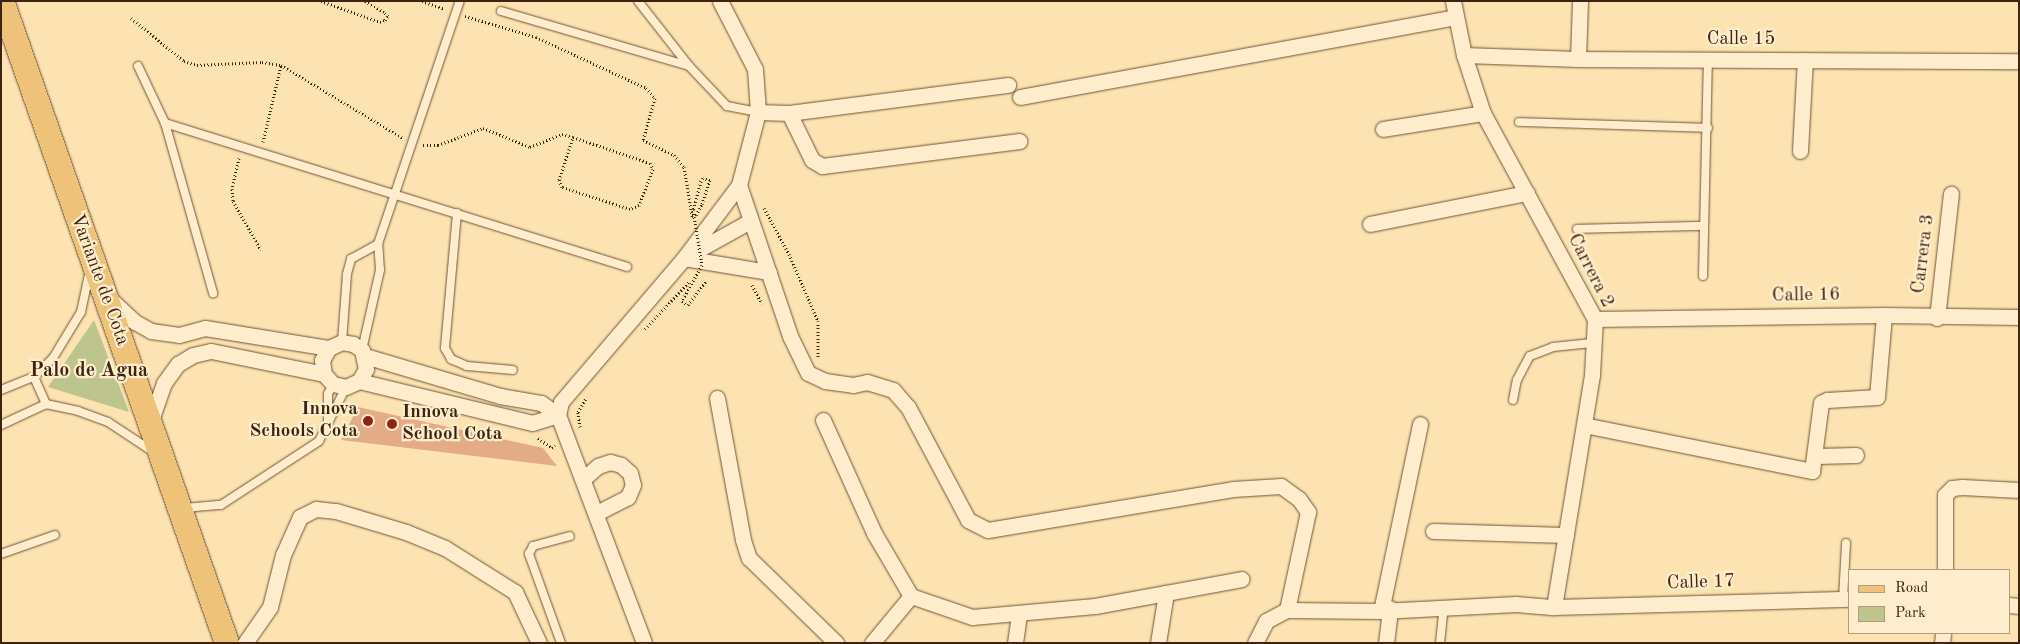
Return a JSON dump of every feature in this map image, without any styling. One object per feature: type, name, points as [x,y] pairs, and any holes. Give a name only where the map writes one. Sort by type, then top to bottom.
[{"type":"main road","name":"Variante de Cota","points":[[2,1],[91,260],[227,643]]},
{"type":"street","points":[[644,643],[583,478],[574,437],[561,402],[684,258],[739,185],[758,112],[755,69],[720,1]]},
{"type":"street","points":[[1578,59],[1580,1]]},
{"type":"street","points":[[1020,97],[1454,9]]},
{"type":"street","name":"Carrera 2","points":[[1454,9],[1464,55],[1483,114],[1595,319],[1592,343],[1592,375],[1554,607]]},
{"type":"street","name":"Calle 15","points":[[1464,55],[1578,59],[2019,61]]},
{"type":"street","points":[[1800,151],[1806,60]]},
{"type":"street","points":[[758,112],[789,113],[1008,85]]},
{"type":"street","points":[[789,113],[812,160],[822,166],[1019,142]]},
{"type":"street","points":[[1383,129],[1483,114]]},
{"type":"street","points":[[739,185],[790,336],[808,373],[825,382],[853,385],[867,382],[893,390],[908,407],[968,520],[988,530],[1233,489],[1282,486],[1299,499],[1308,512],[1287,610],[1266,621],[1255,643]]},
{"type":"street","points":[[1370,224],[1527,193]]},
{"type":"street","name":"Carrera 3","points":[[1937,318],[1951,194]]},
{"type":"street","points":[[684,258],[750,221]]},
{"type":"street","points":[[684,258],[769,272]]},
{"type":"street","points":[[103,291],[134,322],[150,331],[179,335],[204,328],[336,345],[353,344],[364,353],[500,396],[541,404],[565,415]]},
{"type":"street","points":[[1584,424],[1808,472],[1814,468],[1821,403],[1827,400],[1877,397],[1884,315]]},
{"type":"street","name":"Calle 16","points":[[1595,319],[1884,315],[1937,318],[2019,317]]},
{"type":"street","points":[[336,345],[322,360],[341,381]]},
{"type":"street","points":[[150,424],[164,383],[178,364],[193,355],[211,351],[532,422],[565,415]]},
{"type":"street","points":[[341,381],[366,370],[364,353]]},
{"type":"street","points":[[716,398],[743,540],[749,558],[836,643]]},
{"type":"street","points":[[823,420],[874,533],[911,596],[972,617],[1094,606],[1242,579]]},
{"type":"street","points":[[1386,643],[1385,610],[1420,424]]},
{"type":"street","points":[[1816,456],[1856,455]]},
{"type":"street","points":[[583,478],[598,466],[610,462],[622,464],[630,473],[633,485],[628,497],[596,513]]},
{"type":"street","points":[[1945,569],[1945,495],[1952,488],[1962,487],[2019,490]]},
{"type":"street","points":[[245,643],[270,607],[283,555],[300,516],[316,509],[336,511],[406,532],[444,548],[515,592],[539,643]]},
{"type":"street","points":[[1433,531],[1566,535]]},
{"type":"street","points":[[1158,643],[1166,593]]},
{"type":"street","points":[[872,643],[911,596]]},
{"type":"street","name":"Calle 17","points":[[1287,610],[1385,610],[1516,604],[1554,607],[1846,599]]},
{"type":"street","points":[[1015,643],[1019,612]]},
{"type":"lane","points":[[364,353],[380,270],[378,244],[460,1]]},
{"type":"lane","points":[[638,1],[689,66],[727,106],[758,112]]},
{"type":"lane","points":[[502,11],[689,66]]},
{"type":"lane","points":[[1703,276],[1702,226],[1708,128],[1708,59]]},
{"type":"lane","points":[[138,66],[165,123],[213,293]]},
{"type":"lane","points":[[1519,122],[1708,128]]},
{"type":"lane","points":[[165,123],[242,148],[261,151],[627,267]]},
{"type":"lane","points":[[458,213],[445,348],[451,359],[467,366],[513,370]]},
{"type":"lane","points":[[1577,229],[1702,226]]},
{"type":"lane","points":[[336,345],[351,259],[378,244]]},
{"type":"lane","points":[[1,390],[34,377],[69,336],[88,286],[91,260]]},
{"type":"lane","points":[[1513,400],[1518,380],[1530,356],[1553,347],[1592,343]]},
{"type":"lane","points":[[34,377],[46,404]]},
{"type":"lane","points":[[328,428],[328,394],[341,381]]},
{"type":"lane","points":[[179,508],[221,505],[238,496],[319,441],[328,428],[341,381]]},
{"type":"lane","points":[[1,425],[46,404],[78,411],[108,422],[136,438],[161,458]]},
{"type":"lane","points":[[1,554],[55,536]]},
{"type":"lane","points":[[561,643],[529,554],[533,546],[570,536]]},
{"type":"lane","points":[[1846,543],[1846,599]]},
{"type":"lane","points":[[1440,643],[1444,607]]},
{"type":"path","points":[[321,1],[380,22],[385,20],[388,16],[384,12],[364,1]]},
{"type":"path","points":[[422,1],[456,14],[536,36],[646,88],[656,98],[643,140],[674,155],[684,167],[692,216],[696,215],[702,204],[710,180],[703,178],[701,181],[693,210],[694,216],[698,240],[702,265],[682,302],[688,305],[707,280]]},
{"type":"path","points":[[131,18],[184,61],[197,65],[262,62],[281,65],[413,144],[429,147],[438,145],[483,128],[530,147],[562,134],[573,137],[650,163],[653,169],[639,205],[630,209],[562,187],[559,180],[573,137]]},
{"type":"path","points":[[261,151],[281,65]]},
{"type":"path","points":[[242,148],[232,189],[233,201],[262,250]]},
{"type":"path","points":[[763,206],[789,254],[818,321],[820,356],[808,373]]},
{"type":"path","points":[[641,327],[673,290],[693,272],[706,266]]},
{"type":"path","points":[[639,335],[690,282],[702,274]]},
{"type":"path","points":[[748,279],[763,306]]},
{"type":"path","points":[[535,437],[552,448],[574,437],[578,412],[587,393],[565,415]]},
{"type":"green space","points":[[94,320],[129,412],[48,387]]},
{"type":"building","name":"Innova School Cota","points":[[358,407],[543,448],[557,466],[341,440]]},
{"type":"place","name":"Innova Schools Cota","points":[[368,421]]},
{"type":"place","name":"Innova School Cota","points":[[392,424]]},
{"type":"district","name":"Palo de Agua","points":[[89,371]]}]
